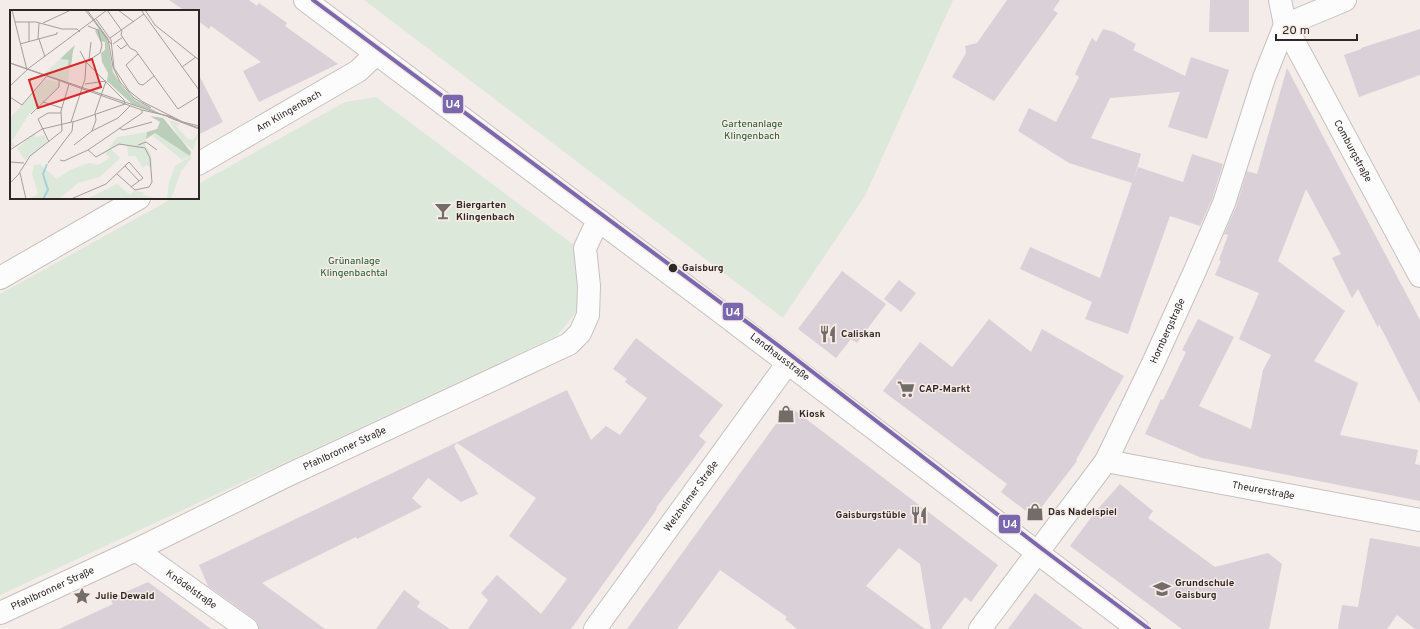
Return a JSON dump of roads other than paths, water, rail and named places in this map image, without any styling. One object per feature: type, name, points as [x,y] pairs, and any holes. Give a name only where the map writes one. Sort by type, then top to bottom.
[{"type":"street","name":"Landhausstraße","points":[[305,0],[600,221],[1138,629]]},
{"type":"street","points":[[1280,0],[1285,25],[1345,0]]},
{"type":"street","name":"Comburgstraße","points":[[1285,25],[1420,276]]},
{"type":"street","name":"Hornbergstraße","points":[[980,629],[1106,461],[1194,273],[1224,203],[1264,78],[1285,25]]},
{"type":"street","name":"Am Klingenbach","points":[[199,163],[358,71],[376,54]]},
{"type":"street","points":[[0,278],[137,199]]},
{"type":"street","name":"Pfahlbronner Straße","points":[[0,613],[136,550],[291,474],[569,344],[580,333],[588,315],[589,286],[585,248],[594,229],[600,221]]},
{"type":"street","name":"Welzheimer Straße","points":[[595,629],[787,364]]},
{"type":"street","name":"Theurerstraße","points":[[1106,461],[1420,520]]},
{"type":"street","name":"Knödelstraße","points":[[136,550],[247,629]]},
{"type":"place","name":"Biergarten Klingenbach","points":[[443,211]]},
{"type":"place","name":"Gaisburg","points":[[673,268]]},
{"type":"place","name":"Caliskan","points":[[828,334]]},
{"type":"place","name":"CAP-Markt","points":[[906,389]]},
{"type":"place","name":"Kiosk","points":[[786,414]]},
{"type":"place","name":"Das Nadelspiel","points":[[1035,512]]},
{"type":"place","name":"Gaisburgstüble","points":[[919,515]]},
{"type":"place","name":"Grundschule Gaisburg","points":[[1162,589]]},
{"type":"place","name":"Julie Dewald","points":[[82,596]]},
{"type":"park label","name":"Gartenanlage Klingenbach","points":[[752,130]]},
{"type":"park label","name":"Grünanlage Klingenbachtal","points":[[354,266]]}]
